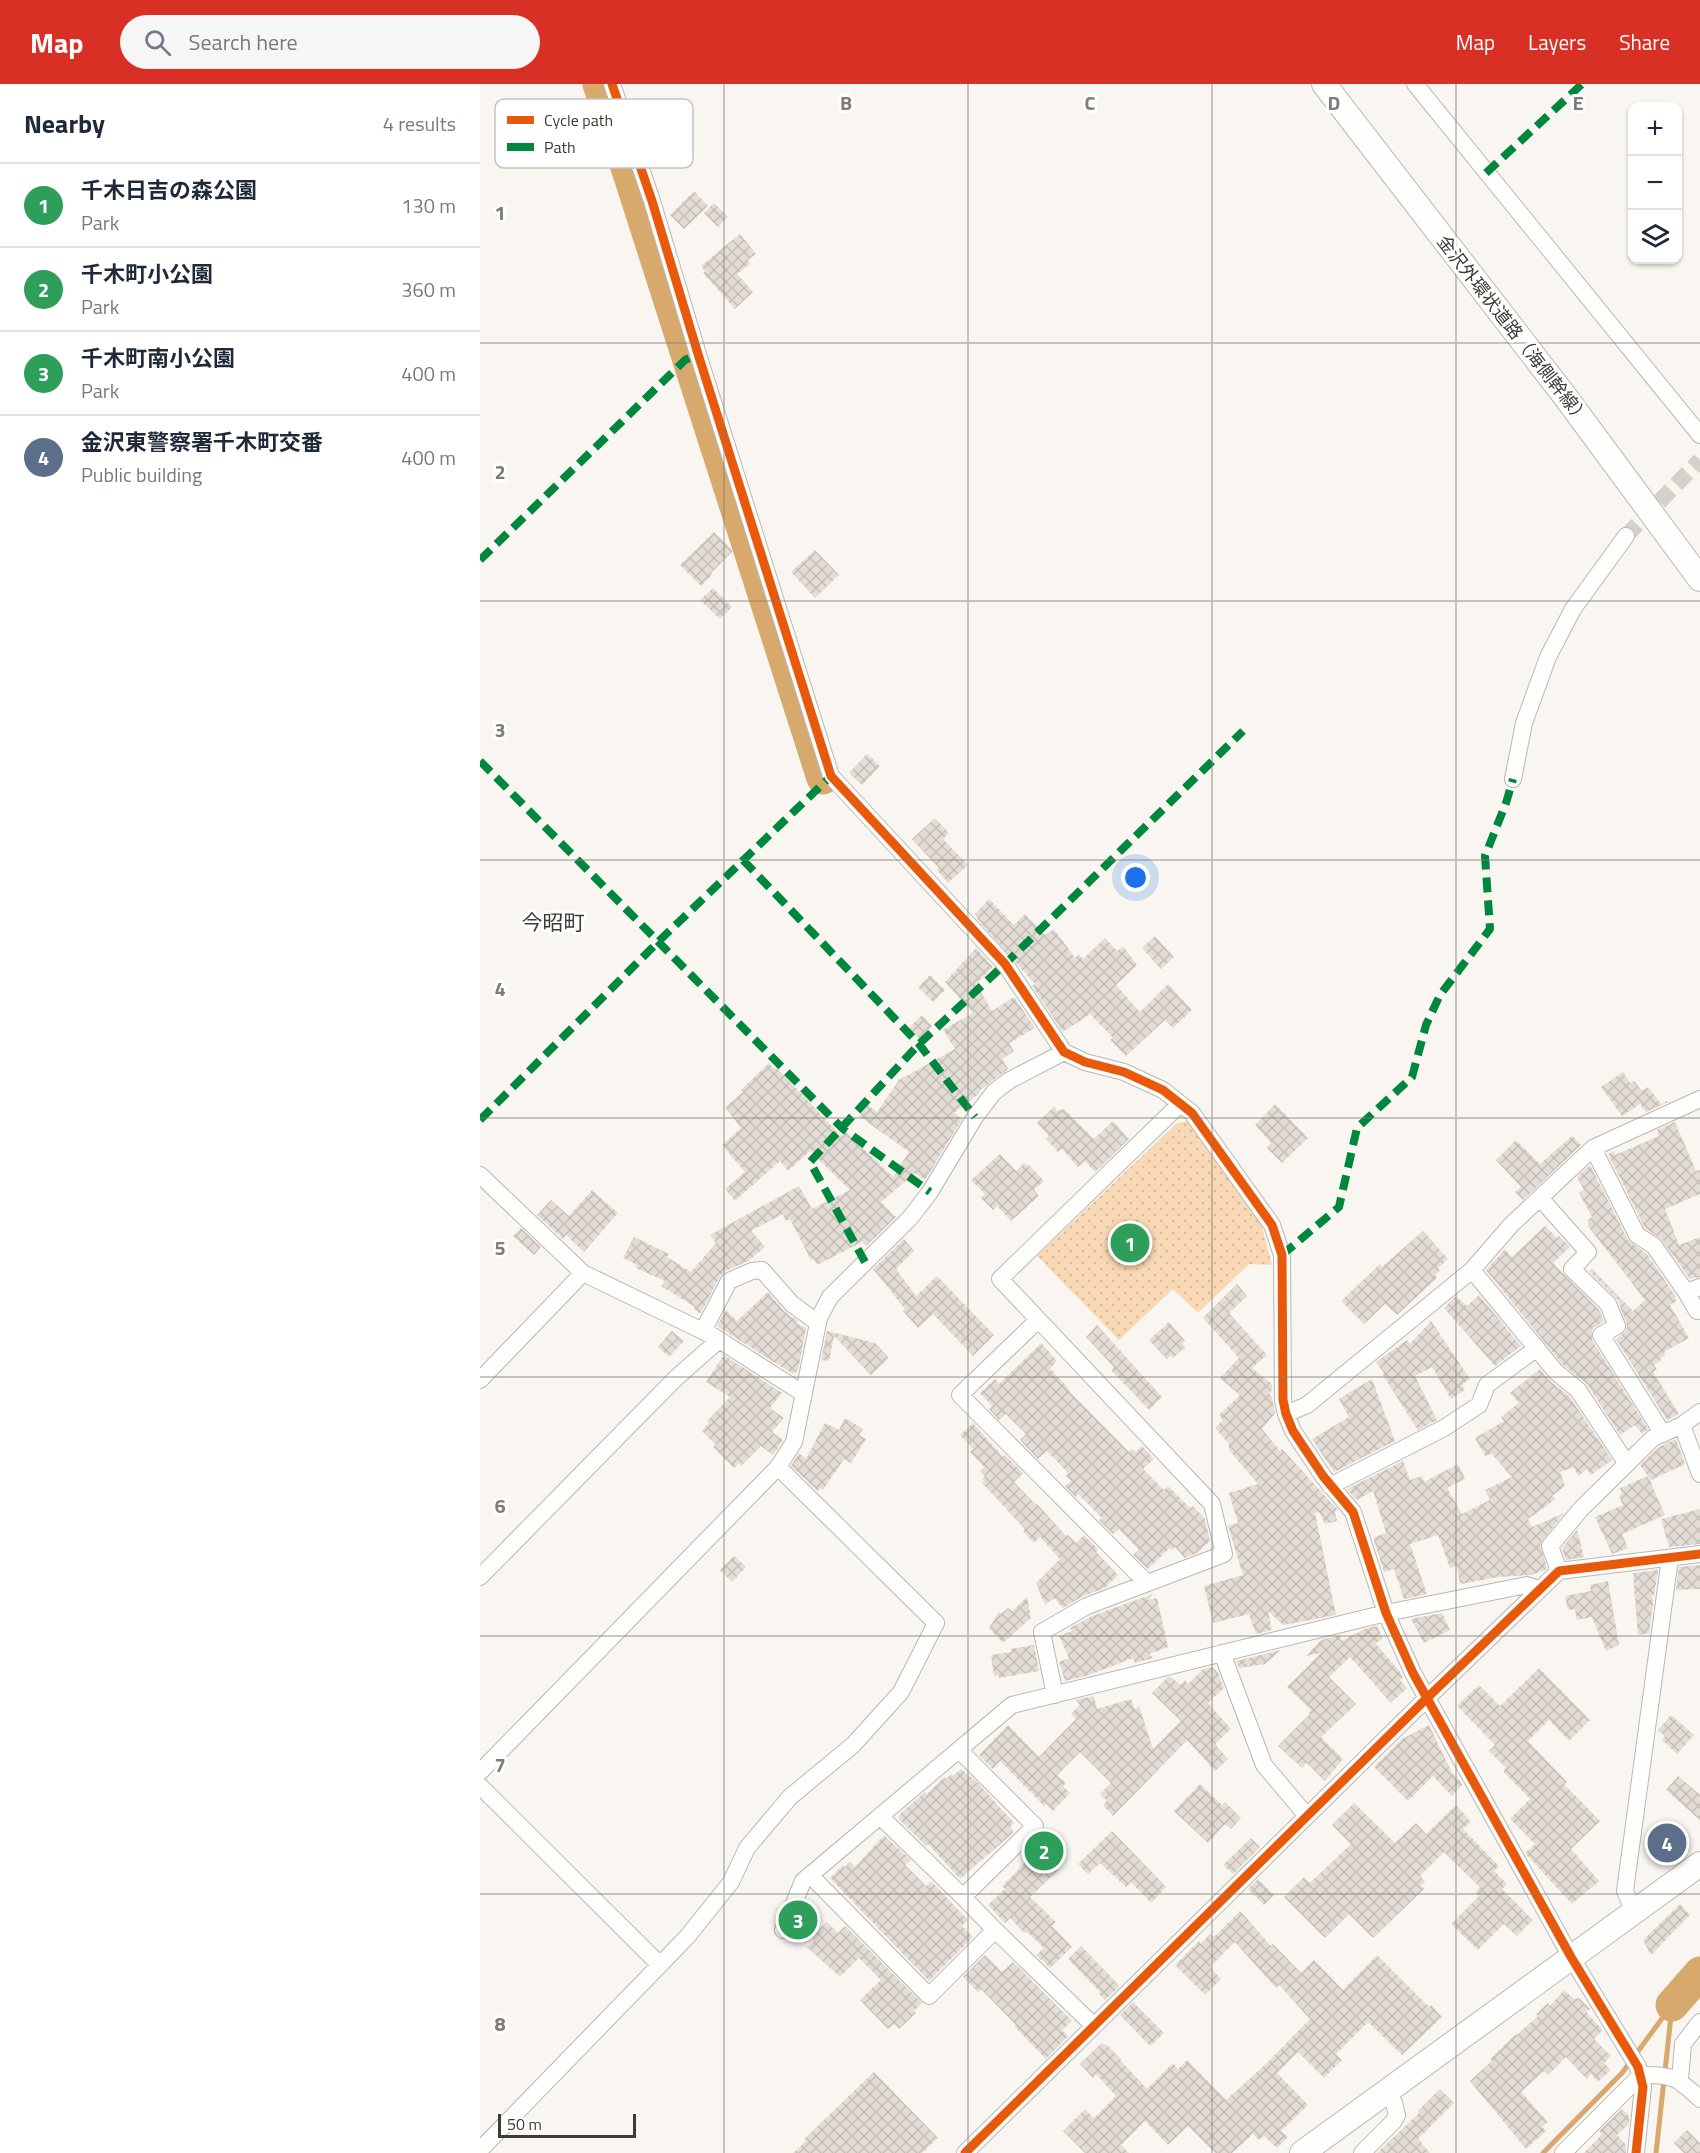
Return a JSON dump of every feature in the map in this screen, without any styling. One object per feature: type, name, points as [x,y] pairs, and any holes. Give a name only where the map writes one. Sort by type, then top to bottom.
[{"type":"street","points":[[612,84],[617,99]]},
{"type":"street","name":"金沢外環状道路（海側幹線）","points":[[1324,84],[1564,395],[1700,579]]},
{"type":"street","points":[[1415,84],[1700,435]]},
{"type":"street","points":[[641,168],[831,776],[1005,964],[1064,1052],[1085,1062],[1124,1072],[1163,1089],[1192,1113],[1272,1225],[1282,1255],[1283,1400],[1293,1431],[1330,1486],[1353,1512],[1386,1612],[1427,1698],[1571,1957],[1622,2042],[1645,2072],[1676,2079],[1700,2099]]},
{"type":"street","points":[[1513,779],[1524,723],[1548,657],[1573,609],[1626,536]]},
{"type":"street","points":[[480,1772],[778,1467],[794,1442],[818,1323],[830,1298],[910,1218],[930,1192],[975,1118],[994,1092],[1010,1080],[1064,1052]]},
{"type":"street","points":[[1286,1414],[1307,1405],[1472,1270],[1511,1225],[1593,1148],[1700,1099]]},
{"type":"street","points":[[1055,1695],[1042,1632],[1087,1606],[1224,1554],[1212,1504],[1000,1279],[1180,1104]]},
{"type":"street","points":[[1593,1148],[1637,1235],[1654,1246],[1693,1289],[1699,1313]]},
{"type":"street","points":[[480,1175],[583,1273],[703,1331],[804,1394]]},
{"type":"street","points":[[1540,1198],[1588,1252],[1572,1269],[1608,1304],[1617,1326],[1601,1335],[1663,1434]]},
{"type":"street","points":[[703,1331],[729,1281],[752,1271],[762,1270],[792,1304],[818,1323]]},
{"type":"street","points":[[1472,1270],[1556,1372],[1578,1390],[1627,1464]]},
{"type":"street","points":[[480,1380],[583,1273]]},
{"type":"street","points":[[1038,1320],[960,1395],[1147,1583]]},
{"type":"street","points":[[480,1577],[676,1378],[719,1340]]},
{"type":"street","points":[[1330,1486],[1444,1428],[1479,1405],[1487,1385],[1537,1348]]},
{"type":"street","points":[[1558,1571],[1550,1546],[1581,1509],[1653,1438],[1682,1425],[1700,1412]]},
{"type":"street","points":[[1682,1425],[1700,1474]]},
{"type":"street","points":[[480,2150],[687,1937],[731,1882],[747,1848],[790,1797],[854,1745],[901,1692],[936,1623],[778,1467]]},
{"type":"street","points":[[965,2153],[1558,1571],[1700,1554]]},
{"type":"street","points":[[1634,1912],[1625,1891],[1670,1558]]},
{"type":"street","points":[[783,1930],[803,1881],[1012,1706],[1386,1612],[1527,1585],[1539,1589]]},
{"type":"street","points":[[1222,1653],[1264,1765],[1307,1816]]},
{"type":"street","points":[[959,1750],[1035,1826],[963,1897]]},
{"type":"street","points":[[480,1786],[660,1965]]},
{"type":"street","points":[[880,1816],[1094,2026]]},
{"type":"street","points":[[1302,2153],[1700,1864]]},
{"type":"street","points":[[810,1875],[929,1996],[995,1930]]},
{"type":"street","points":[[1676,2079],[1683,2044],[1700,2022]]},
{"type":"street","points":[[1563,2153],[1645,2072]]},
{"type":"street","points":[[1636,2153],[1645,2072]]},
{"type":"street","points":[[1362,2153],[1397,2115],[1394,2103],[1386,2092]]},
{"type":"shaded area","points":[[1188,1121],[1261,1223],[1272,1265],[1249,1264],[1198,1313],[1173,1289],[1119,1340],[1037,1256],[1177,1123]]},
{"type":"building","points":[[694,191],[708,206],[684,229],[670,215]]},
{"type":"building","points":[[714,203],[728,217],[718,227],[704,213]]},
{"type":"building","points":[[740,234],[756,254],[748,260],[750,264],[737,274],[753,292],[735,309],[703,273],[705,271],[701,266]]},
{"type":"building","points":[[714,532],[733,551],[701,586],[680,565]]},
{"type":"building","points":[[815,550],[839,575],[815,598],[791,572]]},
{"type":"building","points":[[713,588],[732,607],[720,619],[700,600]]},
{"type":"building","points":[[867,754],[880,766],[862,785],[849,773]]},
{"type":"building","points":[[935,818],[949,833],[943,839],[968,865],[948,883],[937,870],[939,868],[912,839]]},
{"type":"building","points":[[989,899],[1014,925],[1025,914],[1045,935],[1054,929],[1075,958],[1079,954],[1083,959],[1105,938],[1117,951],[1123,946],[1137,965],[1116,985],[1140,1012],[1168,984],[1192,1010],[1173,1028],[1165,1020],[1126,1056],[1110,1040],[1113,1038],[1090,1014],[1063,1032],[1032,986],[1035,984],[977,919],[975,914]]},
{"type":"building","points":[[1155,936],[1174,957],[1161,969],[1142,948]]},
{"type":"building","points":[[976,948],[993,967],[976,984],[992,1011],[1014,997],[1035,1028],[1009,1043],[1014,1051],[1002,1059],[1008,1069],[954,1113],[962,1119],[925,1180],[915,1173],[881,1202],[896,1217],[866,1246],[862,1242],[817,1265],[814,1259],[811,1260],[790,1219],[786,1221],[783,1214],[751,1231],[765,1247],[748,1261],[725,1271],[720,1276],[700,1314],[694,1309],[695,1307],[661,1286],[665,1281],[636,1268],[637,1265],[623,1258],[634,1237],[669,1254],[667,1257],[691,1272],[716,1243],[710,1235],[799,1186],[812,1209],[850,1190],[810,1151],[788,1171],[780,1161],[735,1201],[725,1189],[745,1172],[722,1145],[741,1128],[725,1107],[743,1092],[741,1090],[769,1063],[774,1069],[776,1067],[841,1136],[845,1131],[893,1177],[909,1152],[859,1116],[868,1105],[877,1112],[899,1080],[955,1049],[943,1030],[973,1013],[945,982]]},
{"type":"building","points":[[930,975],[945,990],[933,1002],[918,987]]},
{"type":"building","points":[[922,1015],[932,1026],[920,1039],[909,1028]]},
{"type":"building","points":[[1623,1072],[1630,1083],[1634,1081],[1642,1091],[1648,1087],[1661,1104],[1668,1102],[1646,1112],[1640,1104],[1622,1116],[1601,1087]]},
{"type":"building","points":[[1275,1104],[1308,1138],[1282,1163],[1267,1148],[1271,1143],[1255,1125]]},
{"type":"building","points":[[1055,1106],[1056,1111],[1064,1109],[1094,1139],[1113,1121],[1129,1139],[1095,1172],[1085,1161],[1078,1167],[1062,1149],[1058,1152],[1046,1139],[1049,1136],[1037,1123]]},
{"type":"building","points":[[1675,1122],[1696,1171],[1700,1170],[1700,1194],[1665,1209],[1679,1245],[1700,1237],[1700,1277],[1690,1279],[1662,1240],[1645,1228],[1608,1154],[1614,1151],[1615,1155],[1659,1136],[1657,1130]]},
{"type":"building","points":[[1572,1136],[1581,1145],[1523,1200],[1515,1192],[1521,1187],[1496,1160],[1516,1140],[1540,1164]]},
{"type":"building","points":[[1000,1154],[1016,1171],[1024,1163],[1029,1165],[1044,1181],[1034,1190],[1039,1196],[1011,1221],[997,1206],[993,1210],[981,1198],[985,1194],[971,1180]]},
{"type":"building","points":[[1590,1165],[1628,1240],[1647,1254],[1676,1297],[1676,1301],[1670,1305],[1689,1338],[1664,1352],[1665,1355],[1654,1365],[1657,1370],[1653,1372],[1679,1414],[1667,1420],[1616,1339],[1625,1332],[1627,1326],[1618,1300],[1589,1271],[1592,1269],[1633,1311],[1645,1300],[1588,1226],[1588,1220],[1592,1217],[1579,1193],[1584,1190],[1577,1177]]},
{"type":"building","points":[[592,1190],[618,1213],[584,1252],[566,1235],[563,1239],[537,1215],[551,1200],[569,1216]]},
{"type":"building","points":[[1545,1226],[1570,1247],[1553,1263],[1599,1310],[1604,1321],[1592,1329],[1592,1340],[1648,1429],[1642,1434],[1635,1425],[1620,1435],[1587,1384],[1563,1365],[1486,1270],[1505,1249],[1512,1257]]},
{"type":"building","points":[[521,1228],[541,1247],[534,1255],[513,1236]]},
{"type":"building","points":[[1423,1231],[1448,1259],[1438,1268],[1440,1270],[1435,1275],[1437,1278],[1397,1315],[1385,1304],[1364,1324],[1341,1301],[1380,1264],[1382,1267]]},
{"type":"building","points":[[904,1239],[914,1251],[896,1269],[916,1296],[937,1276],[994,1335],[973,1356],[933,1314],[918,1328],[873,1269]]},
{"type":"building","points":[[1237,1284],[1247,1296],[1229,1313],[1267,1355],[1252,1368],[1272,1384],[1269,1394],[1272,1397],[1275,1413],[1262,1429],[1280,1451],[1282,1449],[1338,1510],[1335,1512],[1337,1521],[1325,1524],[1319,1512],[1315,1513],[1336,1615],[1283,1625],[1268,1611],[1272,1630],[1256,1634],[1249,1614],[1213,1623],[1204,1586],[1243,1575],[1228,1526],[1238,1523],[1229,1493],[1258,1484],[1229,1450],[1229,1444],[1215,1428],[1223,1420],[1219,1415],[1240,1395],[1220,1378],[1239,1358],[1203,1318]]},
{"type":"building","points":[[768,1292],[784,1311],[798,1321],[796,1323],[806,1328],[798,1371],[793,1374],[717,1326],[726,1310],[737,1321]]},
{"type":"building","points":[[1479,1295],[1521,1346],[1495,1366],[1444,1308],[1456,1296],[1467,1306]]},
{"type":"building","points":[[1431,1321],[1470,1379],[1462,1385],[1465,1390],[1451,1399],[1432,1367],[1415,1376],[1437,1420],[1418,1430],[1376,1362],[1407,1340],[1410,1344]]},
{"type":"building","points":[[1169,1322],[1185,1341],[1182,1343],[1185,1347],[1173,1358],[1171,1356],[1167,1359],[1149,1340]]},
{"type":"building","points":[[1097,1325],[1162,1397],[1149,1410],[1111,1370],[1114,1367],[1086,1337]]},
{"type":"building","points":[[672,1331],[684,1341],[669,1357],[658,1347]]},
{"type":"building","points":[[827,1331],[875,1343],[889,1358],[871,1375],[834,1336],[829,1361],[821,1360]]},
{"type":"building","points":[[1041,1343],[1057,1361],[1050,1368],[1068,1390],[1129,1452],[1132,1449],[1136,1452],[1142,1446],[1154,1459],[1143,1469],[1164,1490],[1168,1486],[1205,1519],[1210,1541],[1197,1553],[1185,1558],[1175,1547],[1172,1550],[1170,1548],[1148,1569],[1133,1555],[1139,1550],[1119,1529],[1113,1534],[1099,1520],[1102,1518],[1078,1494],[1076,1497],[1065,1486],[1071,1481],[1066,1476],[1068,1473],[1047,1451],[1038,1459],[1020,1440],[1026,1434],[1006,1414],[999,1420],[989,1409],[992,1406],[980,1393],[995,1379],[999,1384]]},
{"type":"building","points":[[722,1354],[782,1393],[770,1408],[784,1418],[772,1432],[783,1440],[773,1455],[761,1446],[741,1466],[739,1463],[734,1468],[713,1447],[716,1445],[702,1431],[709,1423],[707,1421],[730,1397],[706,1382],[723,1356]]},
{"type":"building","points":[[1540,1369],[1549,1380],[1570,1397],[1612,1460],[1591,1475],[1587,1469],[1578,1476],[1574,1467],[1560,1472],[1565,1486],[1552,1496],[1556,1499],[1528,1519],[1532,1527],[1564,1513],[1540,1544],[1547,1568],[1545,1570],[1531,1575],[1498,1577],[1460,1584],[1457,1566],[1450,1568],[1438,1535],[1410,1544],[1427,1594],[1404,1599],[1394,1569],[1384,1572],[1373,1538],[1386,1533],[1373,1491],[1357,1500],[1347,1489],[1403,1461],[1410,1480],[1422,1476],[1424,1482],[1458,1464],[1465,1479],[1447,1488],[1462,1514],[1490,1500],[1485,1490],[1512,1477],[1491,1453],[1486,1457],[1475,1438],[1504,1421],[1501,1417],[1519,1403],[1510,1393]]},
{"type":"building","points":[[1372,1379],[1395,1441],[1334,1472],[1312,1439],[1349,1417],[1339,1399]]},
{"type":"building","points":[[845,1418],[863,1429],[859,1435],[866,1439],[851,1463],[844,1459],[823,1490],[820,1488],[818,1491],[791,1466],[799,1453],[806,1459],[825,1423],[839,1430]]},
{"type":"building","points":[[973,1423],[1003,1457],[1005,1455],[1023,1473],[1014,1482],[1066,1536],[1068,1535],[1076,1543],[1084,1535],[1098,1549],[1096,1552],[1118,1575],[1105,1588],[1083,1596],[1063,1608],[1054,1598],[1045,1605],[1036,1583],[1060,1559],[1040,1537],[1034,1543],[1023,1531],[1025,1529],[982,1483],[985,1476],[980,1471],[984,1467],[970,1452],[973,1449],[960,1435]]},
{"type":"building","points":[[1676,1439],[1685,1464],[1651,1480],[1640,1465],[1659,1447]]},
{"type":"building","points":[[1648,1476],[1665,1515],[1622,1534],[1628,1548],[1612,1554],[1595,1517],[1623,1505],[1619,1496],[1622,1494],[1620,1488]]},
{"type":"building","points":[[1700,1509],[1700,1544],[1669,1547],[1661,1519]]},
{"type":"building","points":[[1577,1530],[1584,1557],[1566,1560],[1562,1548]]},
{"type":"building","points":[[734,1556],[746,1567],[732,1582],[720,1570]]},
{"type":"building","points":[[1700,1565],[1700,1589],[1676,1590],[1679,1567]]},
{"type":"building","points":[[1658,1570],[1654,1596],[1652,1596],[1649,1633],[1638,1635],[1633,1573]]},
{"type":"building","points":[[1608,1581],[1619,1645],[1606,1651],[1592,1617],[1577,1620],[1575,1609],[1568,1610],[1565,1596],[1591,1591],[1590,1585]]},
{"type":"building","points":[[1153,1594],[1147,1600],[1157,1598],[1168,1647],[1149,1654],[1153,1658],[1135,1663],[1133,1658],[1089,1675],[1065,1681],[1059,1662],[1069,1658],[1059,1636],[1072,1631],[1070,1628],[1092,1616]]},
{"type":"building","points":[[1027,1597],[1031,1618],[1003,1643],[989,1628],[999,1612],[1001,1614],[1008,1608],[1012,1611]]},
{"type":"building","points":[[1442,1613],[1450,1630],[1424,1643],[1411,1619]]},
{"type":"building","points":[[1377,1626],[1383,1639],[1375,1643],[1401,1673],[1403,1677],[1400,1680],[1407,1688],[1391,1703],[1350,1657],[1329,1677],[1356,1704],[1321,1737],[1343,1759],[1325,1781],[1307,1763],[1302,1768],[1278,1746],[1310,1714],[1308,1713],[1311,1710],[1287,1687],[1321,1653],[1306,1656],[1321,1640],[1340,1635],[1341,1641],[1367,1628]]},
{"type":"building","points":[[1034,1645],[1039,1671],[999,1678],[999,1676],[994,1676],[991,1655],[1012,1652],[1010,1649]]},
{"type":"building","points":[[1281,1650],[1265,1664],[1239,1668],[1236,1661]]},
{"type":"building","points":[[1212,1667],[1218,1673],[1224,1688],[1208,1703],[1231,1729],[1215,1744],[1228,1759],[1215,1771],[1187,1740],[1113,1816],[1103,1805],[1107,1801],[1100,1794],[1111,1783],[1080,1752],[1057,1775],[1066,1783],[1063,1786],[1070,1793],[1053,1811],[1046,1804],[1044,1806],[1000,1761],[993,1769],[979,1755],[1008,1725],[1039,1757],[1076,1719],[1071,1714],[1080,1705],[1076,1700],[1094,1696],[1097,1709],[1131,1699],[1135,1710],[1139,1706],[1153,1749],[1181,1721],[1152,1693],[1168,1677],[1180,1685],[1185,1680],[1188,1684],[1203,1669]]},
{"type":"building","points":[[1539,1668],[1590,1720],[1569,1741],[1549,1720],[1528,1741],[1567,1782],[1564,1784],[1600,1821],[1571,1849],[1599,1881],[1572,1904],[1525,1853],[1535,1844],[1510,1819],[1530,1799],[1503,1771],[1506,1768],[1489,1751],[1495,1745],[1457,1706],[1479,1685],[1500,1706]]},
{"type":"building","points":[[1671,1715],[1694,1735],[1677,1754],[1662,1740],[1665,1736],[1658,1730]]},
{"type":"building","points":[[1429,1725],[1452,1773],[1463,1784],[1452,1796],[1433,1776],[1408,1801],[1374,1767],[1402,1739]]},
{"type":"building","points":[[961,1769],[978,1783],[1014,1823],[1010,1827],[1014,1832],[960,1879],[928,1844],[926,1846],[898,1817],[944,1777],[946,1779],[951,1774],[953,1776]]},
{"type":"building","points":[[1678,1776],[1700,1795],[1700,1820],[1666,1790]]},
{"type":"building","points":[[1200,1784],[1222,1805],[1225,1802],[1241,1818],[1231,1829],[1225,1824],[1208,1843],[1174,1811]]},
{"type":"building","points":[[1354,1803],[1395,1843],[1416,1823],[1426,1834],[1456,1805],[1471,1822],[1463,1829],[1499,1866],[1494,1871],[1507,1884],[1502,1889],[1533,1920],[1517,1936],[1504,1924],[1478,1950],[1451,1924],[1479,1896],[1475,1893],[1480,1887],[1444,1852],[1420,1876],[1425,1882],[1421,1885],[1424,1889],[1373,1938],[1349,1914],[1325,1938],[1284,1897],[1304,1877],[1310,1883],[1351,1844],[1332,1825]]},
{"type":"building","points":[[1661,1830],[1678,1844],[1660,1864],[1647,1853],[1652,1848],[1647,1844]]},
{"type":"building","points":[[1112,1831],[1166,1887],[1151,1903],[1131,1882],[1126,1887],[1100,1863],[1088,1874],[1078,1864]]},
{"type":"building","points":[[884,1835],[911,1860],[905,1865],[926,1886],[931,1881],[968,1920],[962,1926],[973,1937],[929,1981],[830,1878],[843,1865],[845,1867],[850,1862],[855,1867]]},
{"type":"building","points":[[1251,1838],[1260,1847],[1233,1874],[1223,1865]]},
{"type":"building","points":[[1039,1851],[1058,1870],[1030,1897],[1056,1922],[1052,1926],[1072,1947],[1050,1968],[1036,1955],[1044,1948],[1028,1933],[1023,1932],[1010,1918],[1005,1923],[988,1905],[1005,1889],[1002,1886],[1019,1867]]},
{"type":"building","points":[[1258,1879],[1274,1895],[1264,1905],[1248,1889]]},
{"type":"building","points":[[1680,1904],[1690,1915],[1651,1955],[1643,1940]]},
{"type":"building","points":[[1240,1911],[1271,1946],[1273,1944],[1301,1973],[1314,1960],[1343,1990],[1377,1955],[1442,2017],[1402,2055],[1368,2022],[1336,2054],[1342,2060],[1324,2078],[1298,2052],[1277,2073],[1308,2105],[1281,2131],[1288,2137],[1277,2148],[1264,2136],[1259,2140],[1253,2134],[1232,2153],[1215,2153],[1188,2126],[1168,2145],[1145,2121],[1121,2145],[1129,2153],[1085,2153],[1063,2131],[1085,2109],[1094,2118],[1116,2096],[1096,2074],[1093,2078],[1080,2064],[1102,2043],[1106,2044],[1121,2059],[1147,2089],[1173,2063],[1178,2069],[1187,2060],[1226,2100],[1267,2063],[1310,2019],[1279,1985],[1276,1988],[1235,1942],[1210,1967],[1221,1979],[1205,1995],[1175,1965],[1199,1941],[1201,1944],[1210,1934],[1214,1937]]},
{"type":"building","points":[[827,1922],[838,1933],[845,1926],[922,2003],[914,2011],[916,2013],[899,2029],[894,2024],[888,2029],[860,2000],[881,1980],[859,1958],[840,1977],[807,1947],[814,1941],[811,1937]]},
{"type":"building","points":[[1081,1946],[1119,1985],[1105,2000],[1068,1959]]},
{"type":"building","points":[[985,1955],[1002,1972],[1013,1962],[1072,2021],[1062,2030],[1068,2036],[1046,2059],[981,1989],[978,1992],[963,1977]]},
{"type":"building","points":[[1564,1990],[1574,1999],[1579,1998],[1590,2009],[1586,2012],[1603,2030],[1594,2039],[1611,2056],[1604,2063],[1611,2070],[1598,2082],[1591,2074],[1587,2079],[1566,2057],[1548,2075],[1544,2071],[1521,2092],[1548,2122],[1542,2127],[1546,2131],[1526,2149],[1470,2081],[1516,2034],[1538,2016],[1536,2014],[1548,2003],[1550,2006]]},
{"type":"building","points":[[1133,2002],[1164,2033],[1150,2046],[1120,2015]]},
{"type":"building","points":[[874,2072],[938,2138],[922,2153],[793,2153],[806,2141],[804,2139]]},
{"type":"building","points":[[1440,2089],[1454,2103],[1418,2139],[1430,2153],[1377,2153],[1419,2113],[1418,2111]]},
{"type":"building","points":[[1622,2109],[1629,2116],[1629,2124],[1617,2135],[1626,2145],[1626,2153],[1584,2153],[1602,2134],[1599,2131]]},
{"type":"building","points":[[1687,2130],[1700,2143],[1700,2153],[1684,2153],[1674,2143]]},
{"type":"waterway","points":[[599,84],[604,99]]},
{"type":"waterway","points":[[627,168],[823,778]]},
{"type":"waterway","points":[[1672,2005],[1700,1973]]},
{"type":"waterway","points":[[1543,2153],[1622,2073],[1672,2005]]},
{"type":"waterway","points":[[1656,2153],[1672,2007]]},
{"type":"tunnel","points":[[1626,536],[1700,460]]},
{"type":"marked path","points":[[1486,173],[1582,84]]},
{"type":"marked path","points":[[480,560],[685,360],[698,354]]},
{"type":"marked path","points":[[865,1262],[810,1162],[919,1044],[1005,964],[1243,731]]},
{"type":"marked path","points":[[480,761],[842,1128],[930,1192]]},
{"type":"marked path","points":[[480,1120],[659,941],[831,776]]},
{"type":"marked path","points":[[1282,1255],[1339,1207],[1357,1128],[1412,1077],[1426,1025],[1440,995],[1490,929],[1485,856],[1513,779]]},
{"type":"marked path","points":[[743,860],[919,1044],[975,1117]]},
{"type":"cycle path","points":[[612,84],[617,99]]},
{"type":"cycle path","points":[[641,168],[831,776],[1005,964],[1064,1052],[1085,1062],[1124,1072],[1163,1090],[1192,1113],[1272,1225],[1282,1255],[1283,1400],[1286,1414],[1293,1431],[1323,1476],[1353,1512],[1386,1613],[1413,1673],[1571,1957],[1638,2067],[1643,2087],[1636,2153]]},
{"type":"cycle path","points":[[965,2153],[1559,1571],[1700,1554]]},
{"type":"place","name":"千木日吉の森公園","points":[[1130,1243]]},
{"type":"place","name":"金沢東警察署千木町交番","points":[[1667,1843]]},
{"type":"place","name":"千木町小公園","points":[[1044,1851]]},
{"type":"place","name":"千木町南小公園","points":[[798,1920]]},
{"type":"district","name":"今昭町","points":[[553,923]]}]
